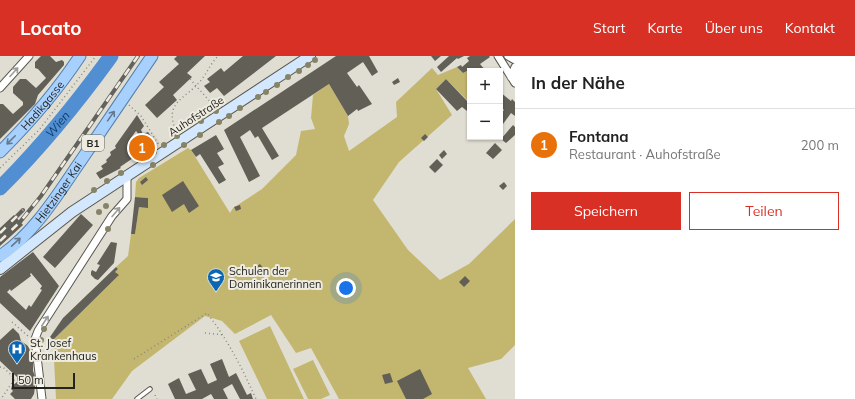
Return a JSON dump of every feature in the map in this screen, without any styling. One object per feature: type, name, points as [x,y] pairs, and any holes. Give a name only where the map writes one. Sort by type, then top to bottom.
[{"type":"main road","name":"Hietzinger Kai","points":[[0,256],[31,228],[64,184],[152,56]]},
{"type":"main road","name":"Hadikgasse","points":[[0,152],[26,126],[55,91],[76,58]]},
{"type":"street","points":[[0,88],[29,56]]},
{"type":"street","name":"Auhofstraße","points":[[0,269],[72,212],[310,56]]},
{"type":"street","points":[[498,56],[513,80]]},
{"type":"street","points":[[508,56],[515,60]]},
{"type":"street","points":[[513,80],[515,67]]},
{"type":"street","points":[[42,399],[35,339],[38,331],[112,216],[127,199],[127,176]]},
{"type":"lane","points":[[137,399],[150,389]]},
{"type":"path","points":[[0,168],[40,130],[96,56]]},
{"type":"path","points":[[181,141],[172,122],[173,111],[178,101],[196,86],[211,62],[218,56]]},
{"type":"path","points":[[190,79],[215,107]]},
{"type":"path","points":[[123,100],[141,116],[164,152]]},
{"type":"path","points":[[134,359],[207,313],[224,335],[238,358],[256,399]]},
{"type":"path","points":[[12,322],[28,336],[35,339]]},
{"type":"path","points":[[205,333],[224,335]]},
{"type":"path","points":[[0,367],[3,367],[14,380],[1,399]]},
{"type":"path","points":[[155,395],[157,399]]},
{"type":"shaded area","points":[[457,67],[463,73],[467,71],[467,100],[446,79],[436,89],[452,115],[399,162],[373,200],[408,250],[440,280],[469,264],[515,219],[515,345],[501,359],[468,368],[486,399],[339,399],[311,348],[296,353],[271,315],[235,334],[222,321],[205,316],[132,371],[112,399],[56,399],[53,340],[118,276],[115,272],[118,269],[116,267],[128,256],[131,234],[135,234],[139,207],[148,207],[148,198],[135,197],[136,182],[139,178],[188,148],[191,150],[230,213],[233,208],[262,189],[296,155],[301,131],[315,129],[311,118],[313,95],[329,84],[348,116],[349,124],[344,136],[349,151],[397,117],[396,102],[432,68],[438,75]]},
{"type":"shaded area","points":[[270,326],[304,399],[267,399],[239,341]]},
{"type":"shaded area","points":[[313,360],[330,395],[321,399],[308,399],[293,369]]},
{"type":"building","points":[[41,56],[50,56],[56,62],[62,60],[64,65],[38,95],[35,104],[0,139],[0,104],[3,104],[13,114],[23,105],[23,102],[13,93],[13,87],[20,79],[26,79],[36,88],[46,78],[38,69],[35,68],[35,62]]},
{"type":"building","points":[[177,56],[205,56],[187,73],[192,77],[173,95],[177,100],[157,118],[145,105],[164,87],[159,82],[179,64],[174,59]]},
{"type":"building","points":[[243,56],[276,56],[224,96],[217,88],[210,93],[204,86],[210,82],[207,79],[221,68],[224,72]]},
{"type":"building","points":[[336,56],[369,56],[378,72],[372,76],[363,62],[347,73],[357,87],[359,85],[372,104],[358,111],[357,109],[348,116],[329,84],[262,128],[279,156],[272,160],[258,136],[255,138],[250,130],[240,137],[260,176],[249,182],[224,130]]},
{"type":"building","points":[[431,56],[441,56],[435,61]]},
{"type":"building","points":[[449,56],[464,56],[458,59],[457,58],[441,72],[437,67]]},
{"type":"building","points":[[470,56],[490,57],[480,64],[483,68],[467,68],[467,71],[463,73],[457,67],[461,65],[462,67],[469,61],[467,58]]},
{"type":"building","points":[[398,78],[400,82],[394,85],[392,82]]},
{"type":"building","points":[[446,79],[467,101],[467,111],[462,107],[457,111],[436,89]]},
{"type":"building","points":[[503,94],[511,101],[512,99],[515,102],[515,116],[511,113],[503,124]]},
{"type":"building","points":[[137,115],[144,126],[141,130],[143,134],[148,132],[155,143],[120,167],[121,168],[100,179],[96,173],[103,169],[101,166],[107,162],[106,160],[111,155],[110,152],[116,148],[115,146]],"holes":[[[136,131],[141,137],[132,143],[130,139]]]},
{"type":"building","points":[[513,125],[515,127],[515,135],[506,143],[502,140],[503,137]]},
{"type":"building","points":[[425,134],[428,137],[424,141],[421,138]]},
{"type":"building","points":[[216,135],[224,149],[217,153],[224,164],[218,167],[226,180],[219,184],[200,154],[196,157],[191,150]]},
{"type":"building","points":[[495,143],[502,150],[493,159],[486,153]]},
{"type":"building","points":[[444,150],[447,154],[442,159],[439,155]]},
{"type":"building","points":[[437,159],[443,165],[435,173],[429,167]]},
{"type":"building","points":[[146,177],[148,180],[142,185],[140,182]]},
{"type":"building","points":[[183,181],[199,206],[189,213],[184,204],[172,212],[162,195]]},
{"type":"building","points":[[504,182],[507,186],[503,190],[499,186]]},
{"type":"building","points":[[135,197],[148,198],[148,208],[139,207],[135,234],[131,234]]},
{"type":"building","points":[[240,205],[241,209],[236,211],[234,207]]},
{"type":"building","points":[[81,214],[93,225],[55,268],[43,257]]},
{"type":"building","points":[[14,215],[23,225],[0,246],[0,228]]},
{"type":"building","points":[[111,242],[117,243],[114,263],[98,280],[95,279],[91,275],[91,272],[92,270],[96,272],[100,265],[97,264]]},
{"type":"building","points":[[33,252],[59,286],[30,331],[0,303],[0,277]],"holes":[[[31,273],[42,286],[40,289],[42,290],[31,307],[29,305],[26,310],[7,292],[10,289],[11,291],[31,276]]]},
{"type":"building","points":[[260,264],[263,268],[257,272],[255,268]]},
{"type":"building","points":[[116,267],[118,269],[115,272],[119,275],[53,340],[50,337],[63,318]]},
{"type":"building","points":[[465,276],[470,281],[464,287],[459,282]]},
{"type":"building","name":"St. Josef Krankenhaus","points":[[13,328],[19,334],[21,341],[28,346],[33,357],[33,371],[36,379],[34,394],[31,399],[15,399],[10,394],[13,391],[11,389],[12,386],[17,382],[17,377],[0,361],[0,340]]},
{"type":"building","points":[[222,359],[229,377],[236,373],[247,395],[251,393],[253,399],[240,399],[232,384],[223,389],[228,399],[214,399],[211,394],[202,399],[175,399],[168,384],[179,378],[186,394],[196,390],[188,374],[201,369],[208,384],[217,380],[210,364]]},
{"type":"building","points":[[420,369],[432,394],[423,399],[406,399],[397,381]]},
{"type":"building","points":[[390,373],[393,382],[385,384],[382,375]]},
{"type":"waterway","name":"Wien","points":[[0,188],[30,157],[58,124],[111,56]]},
{"type":"railway","points":[[0,241],[20,222],[41,196],[138,56]]},
{"type":"railway","points":[[0,233],[23,210]]},
{"type":"place","name":"Fontana","points":[[142,148]]},
{"type":"place","name":"Schulen der Dominikanerinnen","points":[[216,292]]},
{"type":"place","name":"St. Josef Krankenhaus","points":[[17,364]]}]
